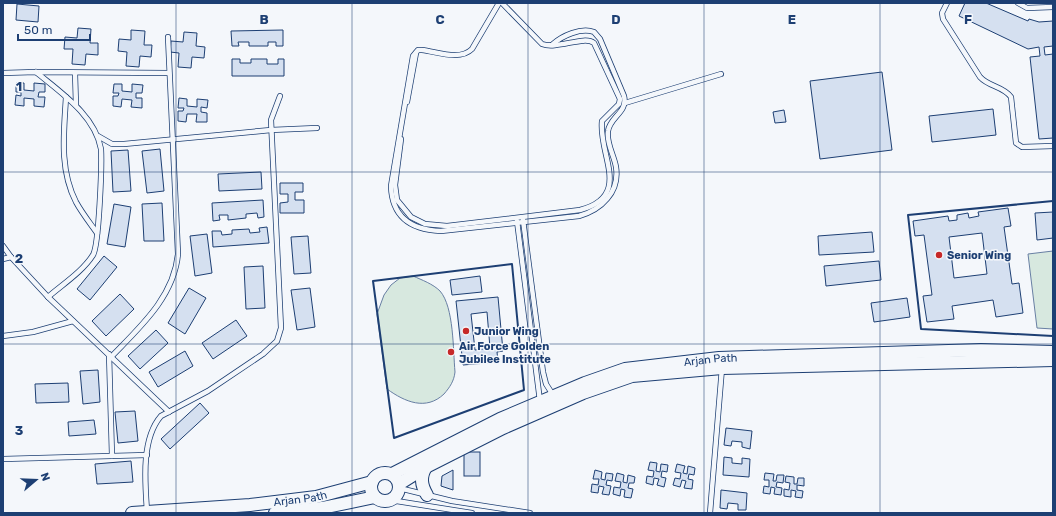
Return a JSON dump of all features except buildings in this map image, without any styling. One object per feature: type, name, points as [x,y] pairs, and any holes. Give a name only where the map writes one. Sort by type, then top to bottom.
[{"type":"main road","name":"Arjan Path","points":[[397,482],[500,419],[606,374],[625,369],[719,358],[982,350],[1053,352]]},
{"type":"main road","name":"Arjan Path","points":[[397,482],[503,428],[583,393],[632,376],[722,368],[1053,360]]},
{"type":"main road","points":[[426,467],[421,480],[427,495]]},
{"type":"main road","points":[[380,473],[397,482],[396,495],[390,500],[382,500],[375,497],[371,490],[372,482],[380,473]]},
{"type":"main road","name":"Arjan Path","points":[[132,513],[249,509],[327,495],[372,482]]},
{"type":"main road","name":"Arjan Path","points":[[276,513],[322,508],[375,497]]},
{"type":"lane","points":[[500,3],[542,44],[563,45],[584,39],[591,40],[594,43],[619,96],[619,104],[604,118],[602,124],[610,179],[606,194],[594,205],[580,210],[517,220],[447,226],[432,226],[425,224],[411,217],[399,204],[395,190],[397,164],[416,53],[422,50],[457,55],[468,53],[500,3]]},
{"type":"lane","points":[[947,3],[942,13],[943,19],[980,77],[985,83],[1004,90],[1011,96],[1016,143],[1022,147],[1053,146]]},
{"type":"lane","points":[[1018,3],[1027,8],[1053,7]]},
{"type":"lane","points":[[523,219],[579,216],[593,212],[603,205],[612,192],[617,173],[608,132],[611,123],[623,109],[625,103],[624,96],[600,39],[594,32],[586,30],[560,38],[553,44]]},
{"type":"lane","points":[[112,456],[110,355],[155,310],[169,287],[177,267],[178,254],[168,38]]},
{"type":"lane","points":[[36,72],[76,105],[98,136],[112,144],[172,140],[271,130],[317,128]]},
{"type":"lane","points":[[3,73],[169,74]]},
{"type":"lane","points":[[75,73],[76,105]]},
{"type":"lane","points":[[625,103],[721,74]]},
{"type":"lane","points":[[147,512],[147,455],[152,430],[161,416],[193,400],[226,380],[263,354],[274,345],[280,336],[281,328],[271,130],[272,115],[280,96]]},
{"type":"lane","points":[[66,97],[63,141],[65,170],[76,201],[97,233]]},
{"type":"lane","points":[[48,297],[86,264],[94,254],[97,233],[101,154],[98,136]]},
{"type":"lane","points":[[523,219],[544,378],[554,396]]},
{"type":"lane","points":[[517,220],[540,401]]},
{"type":"lane","points":[[3,246],[11,257],[72,321],[110,355],[169,412]]},
{"type":"lane","points":[[3,258],[11,257]]},
{"type":"lane","points":[[3,336],[33,332],[72,321]]},
{"type":"lane","points":[[710,513],[722,368]]},
{"type":"lane","points":[[3,459],[147,455]]},
{"type":"lane","points":[[397,482],[427,495],[452,502],[530,513]]},
{"type":"lane","points":[[390,500],[472,513]]},
{"type":"shaded area","points":[[1053,251],[1053,329],[1037,328],[1028,254]]},
{"type":"shaded area","points":[[413,276],[434,286],[445,298],[448,307],[453,341],[454,378],[444,394],[430,402],[423,403],[408,401],[387,389],[377,314],[384,295],[391,285],[400,278]]},
{"type":"wall","points":[[1053,201],[908,215],[921,329],[1053,336]]},
{"type":"wall","points":[[512,264],[524,390],[394,438],[373,281],[512,264]]},
{"type":"place","name":"Senior Wing","points":[[939,255]]},
{"type":"place","name":"Junior Wing","points":[[466,331]]},
{"type":"place","name":"Air Force Golden Jubilee Institute","points":[[451,352]]}]
